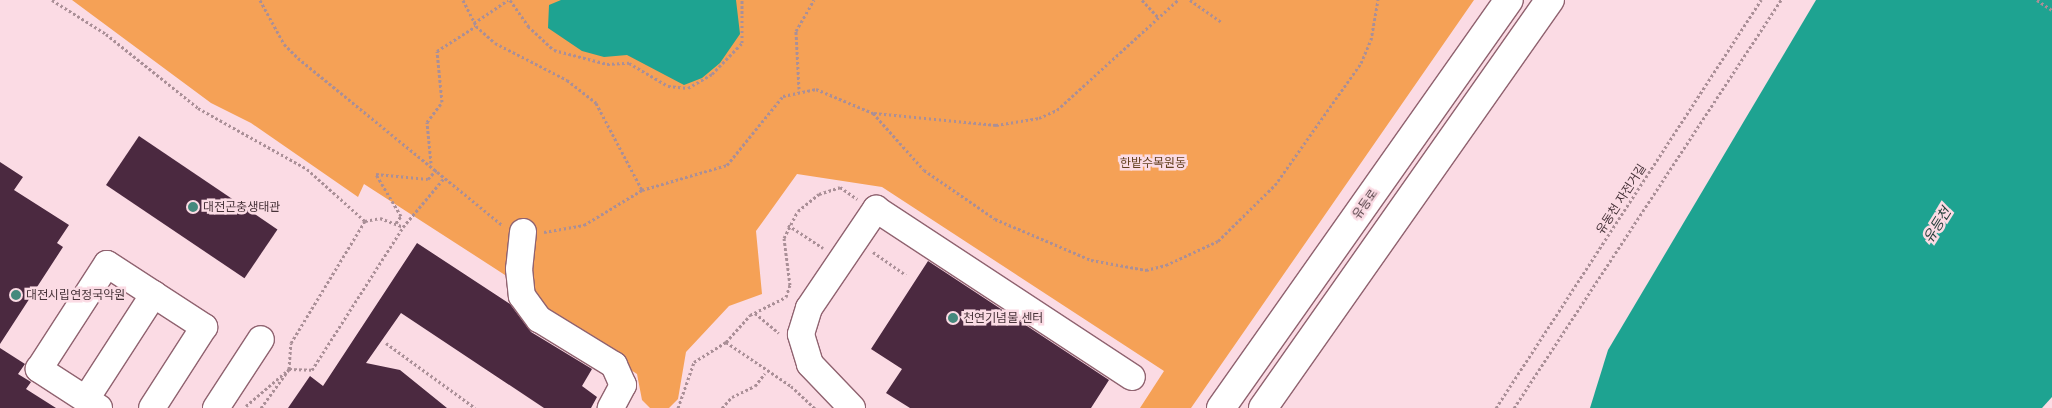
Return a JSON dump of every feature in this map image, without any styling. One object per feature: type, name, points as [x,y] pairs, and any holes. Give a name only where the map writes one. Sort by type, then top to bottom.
[{"type":"main road","name":"유등로","points":[[1220,408],[1510,0]]},
{"type":"main road","points":[[1263,408],[1550,0]]},
{"type":"lane","points":[[852,408],[810,364],[801,334],[809,308],[876,209],[1132,378]]},
{"type":"lane","points":[[523,232],[519,269],[522,296],[539,319],[614,365],[622,385],[610,408]]},
{"type":"lane","points":[[152,408],[204,327],[154,294],[107,264],[39,369],[93,404],[154,294]]},
{"type":"lane","points":[[216,408],[261,339]]},
{"type":"path","points":[[52,0],[106,34],[198,108],[306,169],[365,221]]},
{"type":"path","points":[[260,0],[288,48],[437,169],[485,216],[523,232],[584,225],[642,190],[728,165],[770,108],[799,89],[836,96],[873,113],[996,125],[1039,118],[1056,110],[1178,0]]},
{"type":"path","points":[[463,0],[475,24],[511,54],[586,92],[611,124],[642,190]]},
{"type":"path","points":[[431,164],[427,122],[442,102],[437,51],[509,0],[528,26],[554,50],[607,64],[629,63],[668,86],[688,88],[712,74],[742,43],[742,0]]},
{"type":"path","points":[[799,89],[796,31],[814,0]]},
{"type":"path","points":[[1142,0],[1158,17]]},
{"type":"path","points":[[1190,0],[1222,22]]},
{"type":"path","points":[[873,113],[924,170],[971,206],[1059,250],[1146,270],[1186,259],[1211,246],[1275,185],[1361,62],[1371,40],[1378,0]]},
{"type":"path","name":"유동천 자전거길","points":[[1496,408],[1761,0]]},
{"type":"path","points":[[1514,408],[1781,0]]},
{"type":"path","points":[[2037,0],[2052,10]]},
{"type":"path","points":[[396,223],[401,216],[376,174],[428,179],[437,169]]},
{"type":"path","points":[[244,408],[289,368],[312,370],[403,227],[445,177]]},
{"type":"path","points":[[678,408],[694,362],[726,342],[732,330],[755,313],[786,297],[790,285],[784,238],[788,225],[819,194],[840,187],[865,205]]},
{"type":"path","points":[[261,408],[289,368],[291,343],[365,221],[380,218],[403,227]]},
{"type":"path","points":[[788,225],[832,254]]},
{"type":"path","points":[[868,248],[906,274]]},
{"type":"path","points":[[755,313],[776,333],[786,334]]},
{"type":"path","points":[[726,342],[766,373],[791,386],[812,407]]},
{"type":"path","points":[[386,343],[476,408]]},
{"type":"path","points":[[722,408],[732,397],[755,386],[766,373]]},
{"type":"green space","name":"한밭수목원동","points":[[72,0],[1474,0],[1191,408],[1140,408],[1164,371],[882,187],[797,174],[756,231],[762,294],[729,306],[686,352],[678,399],[669,408],[650,408],[642,400],[637,374],[561,324],[533,293],[364,184],[358,197],[251,123],[211,103]]},
{"type":"water","points":[[561,0],[736,0],[740,34],[720,63],[702,78],[684,85],[627,55],[604,57],[582,51],[548,28],[549,5]]},
{"type":"water","name":"유등천","points":[[1816,0],[2052,0],[2052,397],[2042,408],[1590,408],[1608,350]]},
{"type":"building","name":"대전곤충생태관","points":[[139,136],[277,229],[244,278],[106,185]]},
{"type":"building","name":"대전시립연정국악원","points":[[0,162],[23,177],[14,190],[69,225],[57,243],[63,247],[0,344]]},
{"type":"building","points":[[417,243],[510,304],[531,332],[592,369],[582,386],[597,397],[591,408],[544,408],[401,313],[366,363],[400,370],[447,408],[288,408],[310,376],[323,386]]},
{"type":"building","name":"천연기념물 센터","points":[[928,261],[1109,380],[1091,408],[910,408],[886,393],[902,369],[871,349]]},
{"type":"building","points":[[0,348],[25,364],[18,374],[31,382],[26,389],[56,408],[0,408]]},
{"type":"place","name":"대전곤충생태관","points":[[193,207]]},
{"type":"place","name":"대전시립연정국악원","points":[[16,295]]},
{"type":"place","name":"천연기념물 센터","points":[[953,318]]}]
